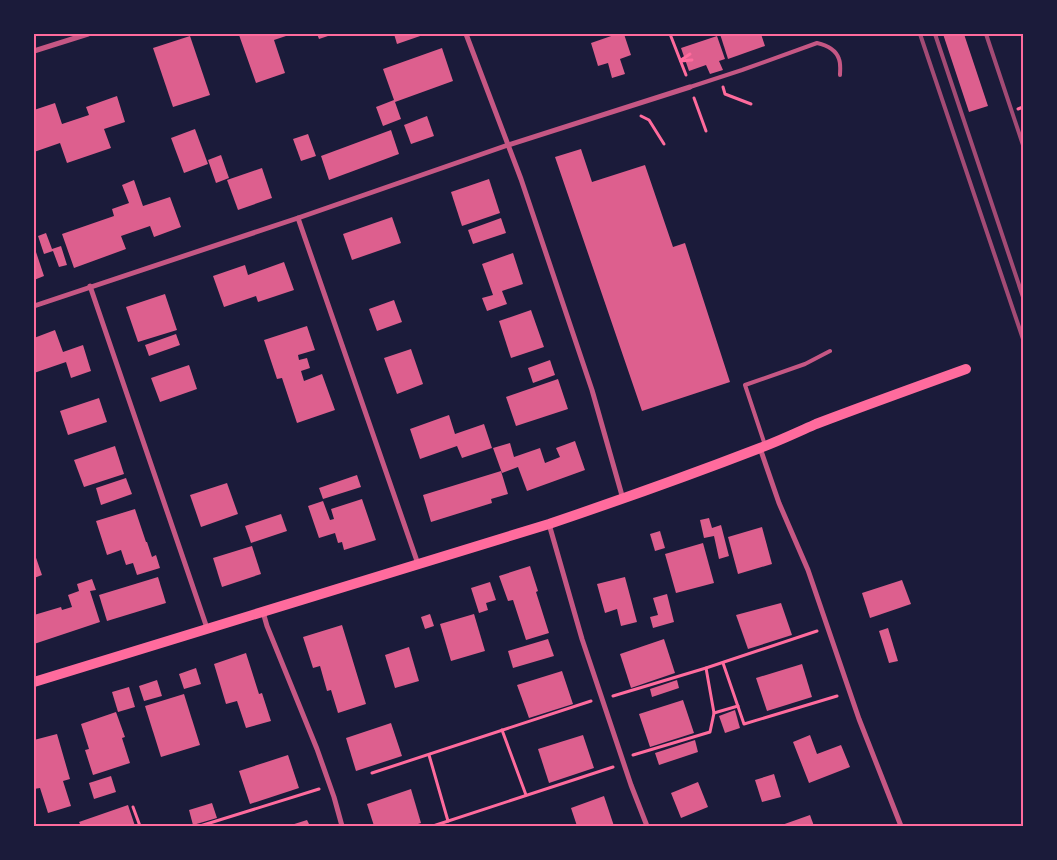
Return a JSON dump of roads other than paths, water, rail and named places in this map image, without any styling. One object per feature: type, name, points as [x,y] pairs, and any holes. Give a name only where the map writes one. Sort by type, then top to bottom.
[{"type":"main road","points":[[34,682],[549,524],[623,499],[763,447],[815,425],[966,369]]},
{"type":"street","points":[[34,51],[88,34]]},
{"type":"street","points":[[466,34],[521,179],[592,390],[623,499]]},
{"type":"street","points":[[34,306],[298,218],[508,145],[690,87]]},
{"type":"street","points":[[298,218],[418,564]]},
{"type":"street","points":[[90,286],[207,628]]},
{"type":"street","points":[[763,447],[779,503],[808,570],[859,719],[901,826]]},
{"type":"street","points":[[549,524],[582,639],[631,785],[647,826]]},
{"type":"street","points":[[263,612],[267,626],[318,749],[342,826]]},
{"type":"lane","points":[[690,87],[817,43],[825,44],[840,59],[840,76]]},
{"type":"lane","points":[[763,447],[745,384],[805,364],[830,351]]},
{"type":"railway","points":[[920,34],[1023,339]]},
{"type":"railway","points":[[935,34],[1023,297]]},
{"type":"railway","points":[[986,34],[1023,145]]}]
